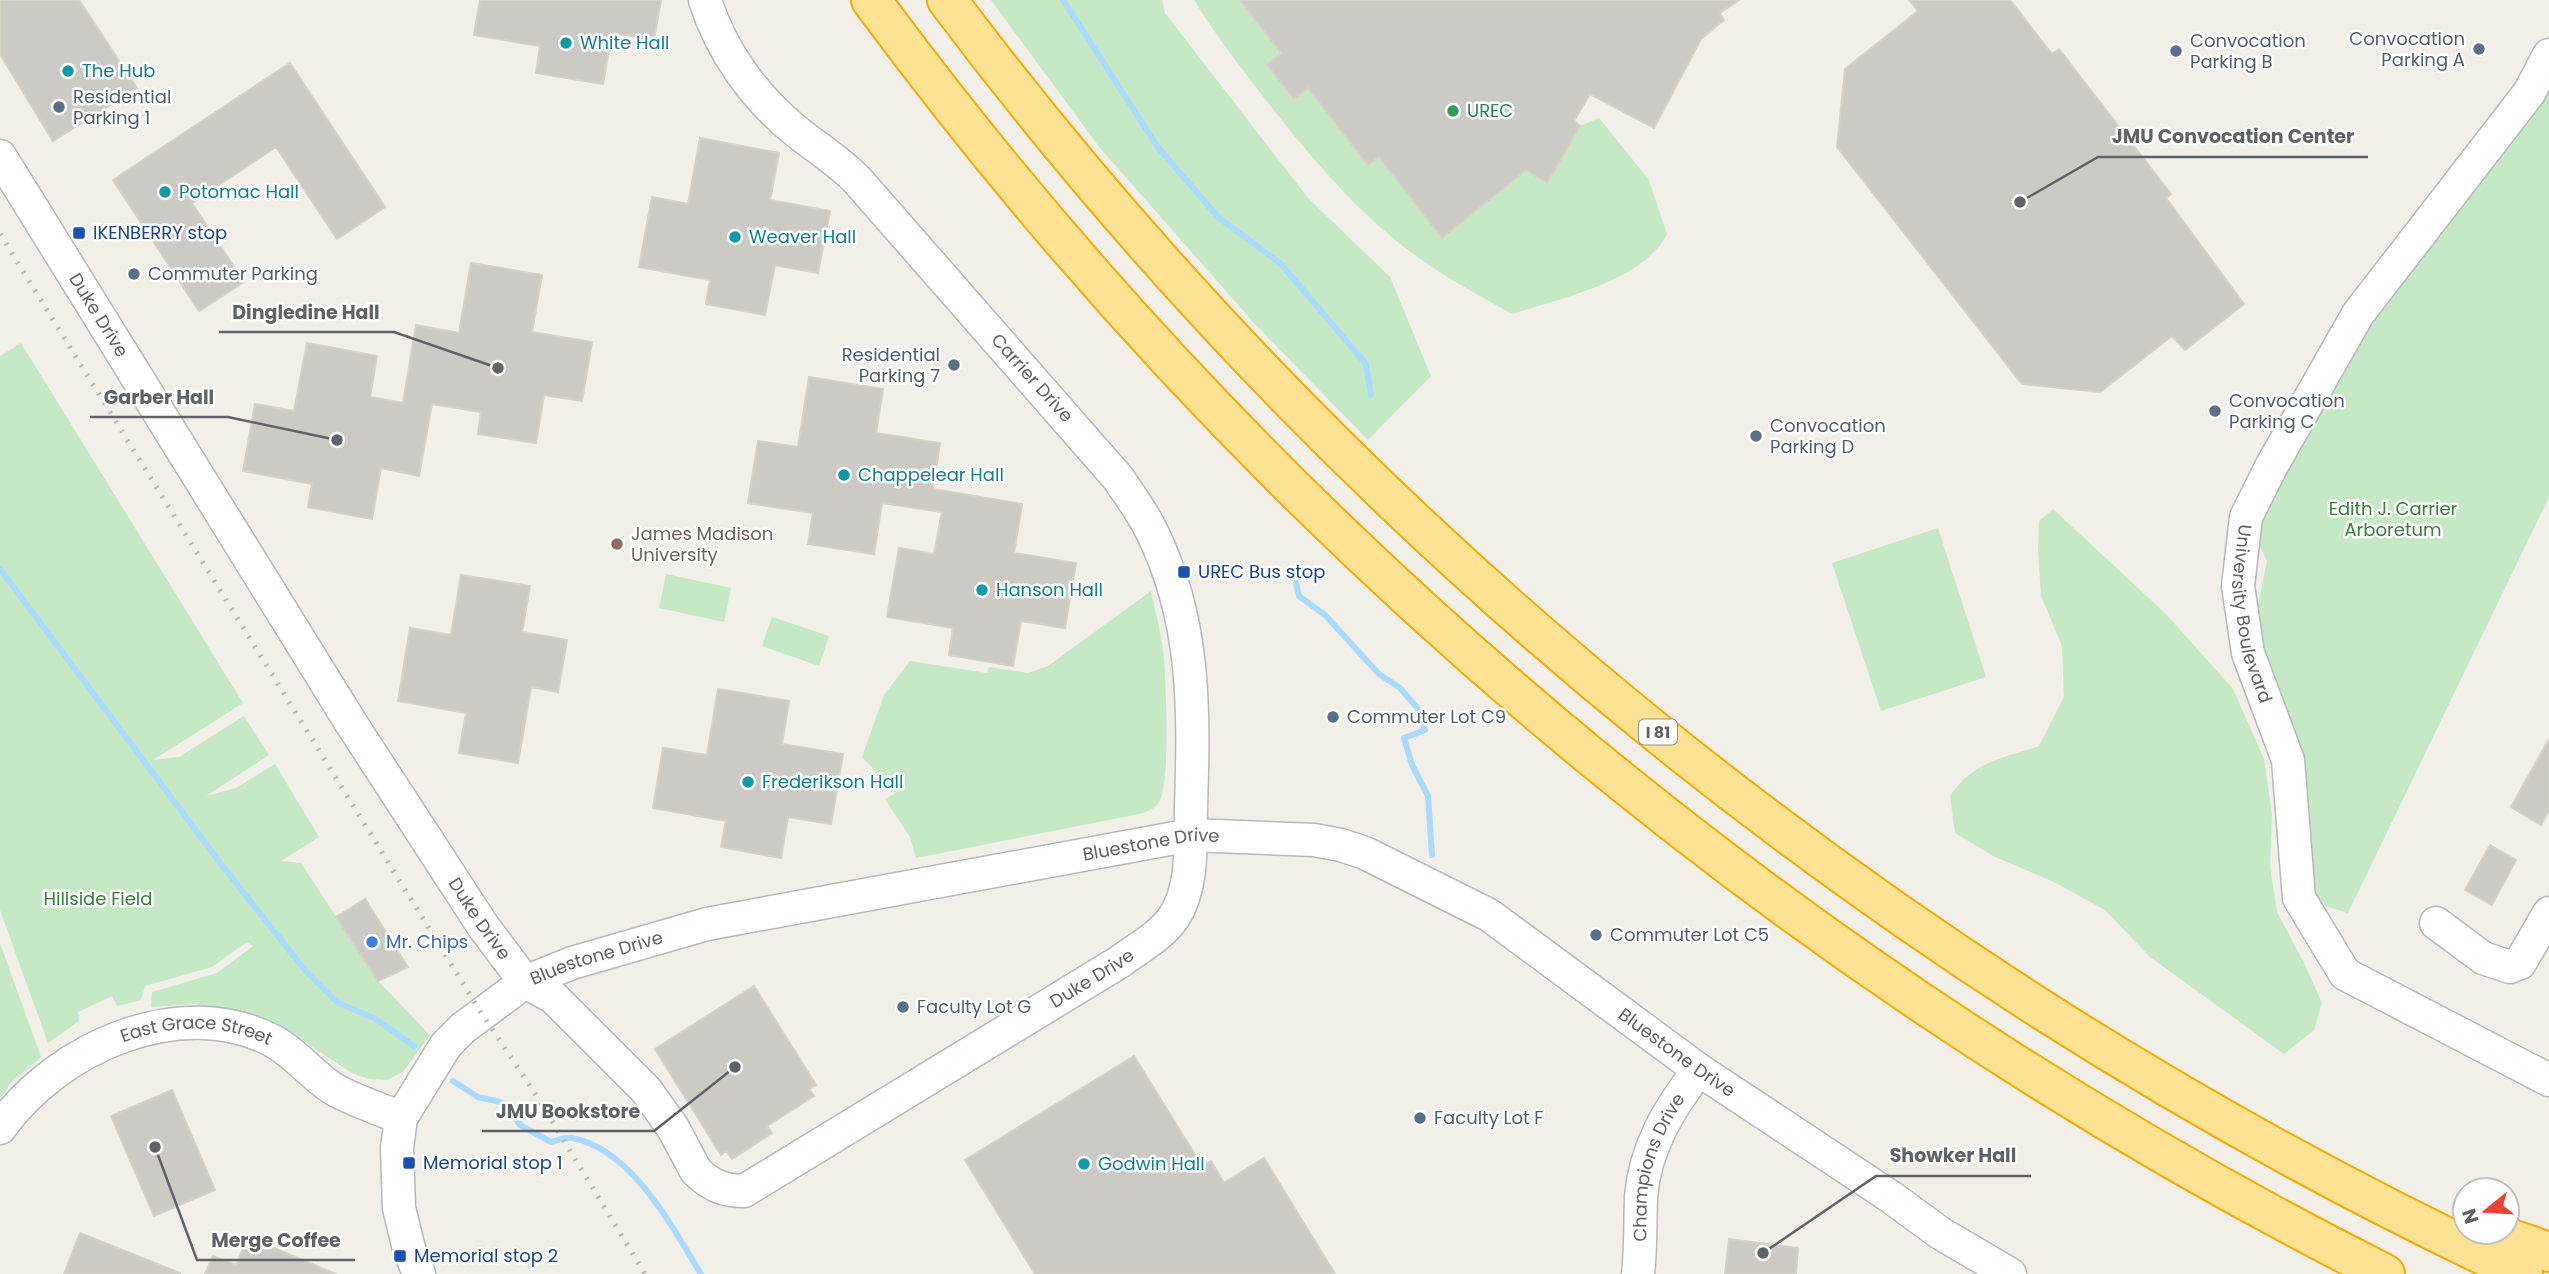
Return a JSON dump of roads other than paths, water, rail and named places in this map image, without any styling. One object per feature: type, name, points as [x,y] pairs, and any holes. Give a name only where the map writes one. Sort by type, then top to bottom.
[{"type":"highway","points":[[872,0],[947,100],[1026,196],[1210,402],[1304,500],[1538,712],[1634,791],[1775,899],[1896,984],[2031,1073],[2137,1137],[2252,1204],[2385,1274]]},
{"type":"highway","name":"I 81","points":[[947,0],[1084,172],[1198,301],[1340,447],[1464,566],[1577,665],[1670,741],[1819,856],[2002,983],[2164,1084],[2294,1158],[2523,1274]]},
{"type":"highway","points":[[2164,1084],[2451,1216]]},
{"type":"highway","points":[[2521,1242],[2549,1252]]},
{"type":"street","name":"Carrier Drive","points":[[705,0],[726,47],[758,95],[795,131],[829,155],[858,181],[1098,453],[1143,516],[1165,563],[1185,627],[1191,679],[1191,835]]},
{"type":"street","name":"University Boulevard","points":[[2549,55],[2529,93],[2358,314],[2271,467],[2246,517],[2238,586],[2248,653],[2288,760],[2299,898],[2345,974],[2549,1080]]},
{"type":"street","name":"Duke Drive","points":[[0,156],[351,723],[483,926],[525,982],[553,997],[646,1090],[665,1115],[696,1171],[719,1188],[744,1191],[1121,961],[1154,937],[1173,918],[1183,899],[1187,886],[1191,835]]},
{"type":"street","name":"Bluestone Drive","points":[[419,1274],[409,1249],[399,1208],[397,1148],[401,1118],[446,1045],[463,1028],[525,982],[572,963],[707,924],[1191,835],[1314,840],[1341,845],[1365,853],[1489,915],[1699,1070],[1847,1167],[1940,1233],[2010,1274]]},
{"type":"street","points":[[2436,923],[2483,958],[2510,967],[2520,963],[2549,914]]},
{"type":"street","name":"East Grace Street","points":[[0,1128],[40,1084],[74,1059],[120,1038],[165,1024],[203,1021],[248,1030],[275,1042],[333,1089],[401,1118]]},
{"type":"street","name":"Champions Drive","points":[[1638,1274],[1641,1198],[1647,1161],[1665,1117],[1699,1070]]},
{"type":"waterway","points":[[1063,0],[1157,146],[1218,217],[1281,264],[1366,364],[1371,395]]},
{"type":"waterway","points":[[0,569],[224,868],[304,969],[338,1003],[374,1018],[414,1046]]},
{"type":"waterway","points":[[1296,583],[1299,596],[1325,615],[1379,674],[1400,688],[1419,710],[1425,730],[1404,738],[1412,765],[1428,796],[1432,855]]},
{"type":"waterway","points":[[453,1081],[478,1097],[507,1106],[520,1125],[551,1142],[572,1138],[594,1145],[613,1157],[632,1173],[648,1192],[701,1274]]},
{"type":"railway","points":[[0,234],[645,1274]]},
{"type":"place","name":"White Hall","points":[[566,43]]},
{"type":"place","name":"Convocation Parking A","points":[[2479,49]]},
{"type":"place","name":"Convocation Parking B","points":[[2176,51]]},
{"type":"place","name":"The Hub","points":[[68,71]]},
{"type":"place","name":"Residential Parking 1","points":[[59,107]]},
{"type":"place","name":"UREC","points":[[1453,111]]},
{"type":"place","name":"Potomac Hall","points":[[165,192]]},
{"type":"place","name":"JMU Convocation Center","points":[[2020,202]]},
{"type":"place","name":"IKENBERRY stop","points":[[79,233]]},
{"type":"place","name":"Weaver Hall","points":[[735,237]]},
{"type":"place","name":"Commuter Parking","points":[[134,274]]},
{"type":"place","name":"Residential Parking 7","points":[[954,365]]},
{"type":"place","name":"Dingledine Hall","points":[[498,368]]},
{"type":"place","name":"Convocation Parking C","points":[[2215,411]]},
{"type":"place","name":"Convocation Parking D","points":[[1756,436]]},
{"type":"place","name":"Garber Hall","points":[[337,440]]},
{"type":"place","name":"Chappelear Hall","points":[[844,475]]},
{"type":"place","name":"James Madison University","points":[[617,544]]},
{"type":"place","name":"UREC Bus stop","points":[[1184,572]]},
{"type":"place","name":"Hanson Hall","points":[[982,590]]},
{"type":"place","name":"Commuter Lot C9","points":[[1333,717]]},
{"type":"place","name":"Frederikson Hall","points":[[748,782]]},
{"type":"place","name":"Commuter Lot C5","points":[[1596,935]]},
{"type":"place","name":"Mr. Chips","points":[[372,942]]},
{"type":"place","name":"Faculty Lot G","points":[[903,1007]]},
{"type":"place","name":"JMU Bookstore","points":[[735,1067]]},
{"type":"place","name":"Faculty Lot F","points":[[1420,1118]]},
{"type":"place","name":"Merge Coffee","points":[[155,1147]]},
{"type":"place","name":"Memorial stop 1","points":[[409,1163]]},
{"type":"place","name":"Godwin Hall","points":[[1084,1164]]},
{"type":"place","name":"Showker Hall","points":[[1763,1253]]},
{"type":"place","name":"Memorial stop 2","points":[[400,1256]]},
{"type":"park label","name":"Edith J. Carrier Arboretum","points":[[2393,519]]},
{"type":"park label","name":"Hillside Field","points":[[98,899]]}]
